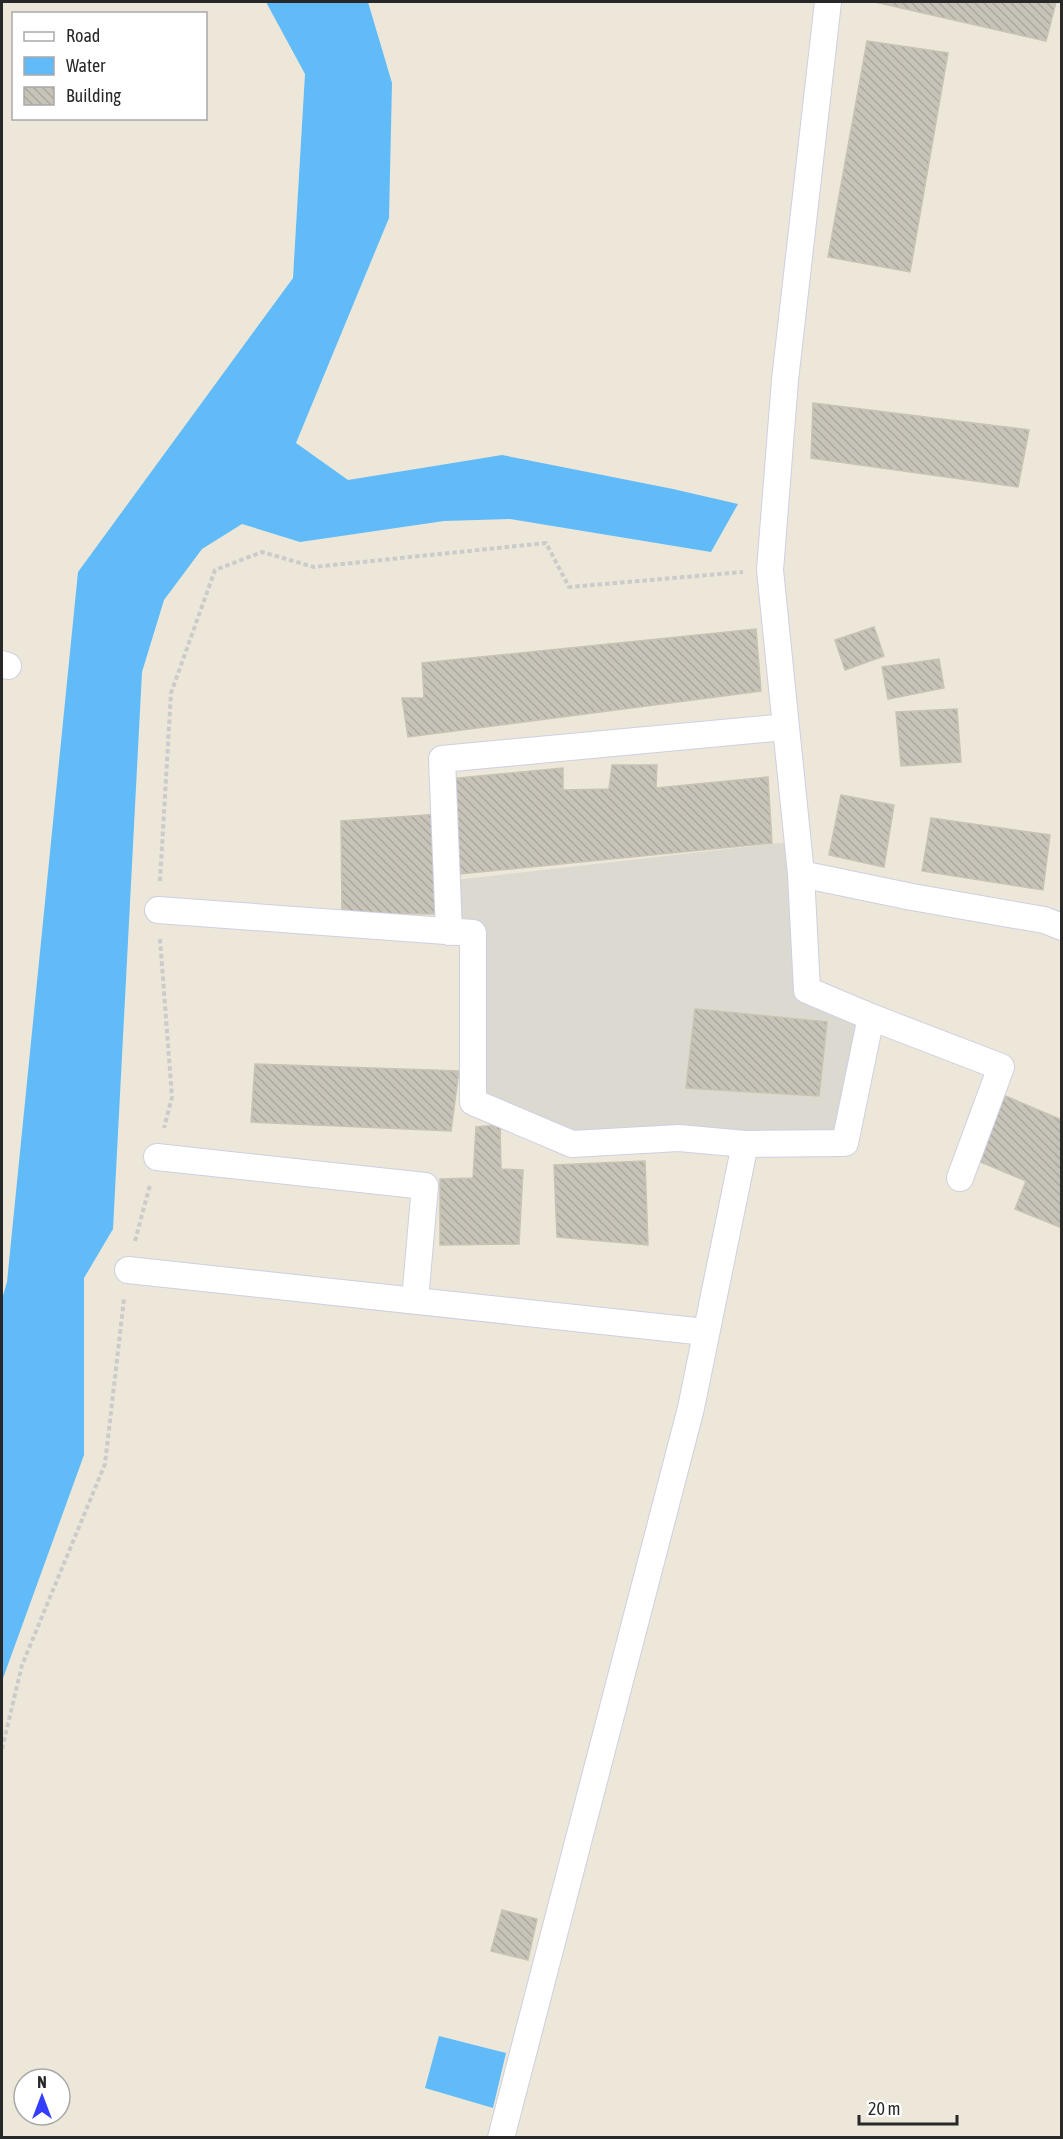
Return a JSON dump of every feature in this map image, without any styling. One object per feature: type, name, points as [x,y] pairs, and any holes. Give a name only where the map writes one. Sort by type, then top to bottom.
[{"type":"street","points":[[828,2],[785,380],[770,570],[801,874],[807,990],[1001,1067],[960,1178]]},
{"type":"street","points":[[449,932],[442,759],[786,727]]},
{"type":"street","points":[[801,874],[912,897],[1044,920],[1062,927]]},
{"type":"street","points":[[158,910],[473,933],[473,1102],[572,1144],[679,1138],[745,1144],[845,1143],[871,1017]]},
{"type":"street","points":[[501,2138],[691,1408],[745,1144]]},
{"type":"street","points":[[157,1157],[425,1186],[415,1300]]},
{"type":"street","points":[[128,1270],[705,1332]]},
{"type":"path","points":[[2,1749],[22,1665],[105,1464],[128,1270],[172,1097],[158,910],[171,693],[215,570],[262,552],[314,567],[546,543],[569,587],[770,570]]},
{"type":"shaded area","points":[[798,841],[807,990],[871,1017],[845,1143],[601,1144],[473,1102],[473,934],[449,932],[447,881]]},
{"type":"water","points":[[266,2],[368,2],[392,83],[389,218],[296,443],[348,480],[502,455],[738,504],[711,552],[510,519],[444,521],[300,542],[242,524],[202,549],[164,600],[142,672],[113,1229],[84,1278],[84,1455],[2,1681],[2,1299],[7,1282],[78,572],[293,278],[305,74]]},
{"type":"water","points":[[439,2036],[506,2053],[493,2108],[425,2088]]},
{"type":"building","points":[[875,2],[1056,2],[1046,41]]},
{"type":"building","points":[[867,41],[948,53],[910,272],[828,257]]},
{"type":"building","points":[[813,403],[1029,430],[1018,487],[811,458]]},
{"type":"building","points":[[874,627],[884,656],[845,670],[835,640]]},
{"type":"building","points":[[756,629],[761,691],[408,737],[402,698],[424,698],[422,663]]},
{"type":"building","points":[[939,659],[944,688],[888,699],[882,667]]},
{"type":"building","points":[[957,709],[961,762],[901,766],[896,712]]},
{"type":"building","points":[[612,765],[657,765],[656,788],[768,777],[772,843],[460,874],[449,779],[563,768],[563,790],[609,789]]},
{"type":"building","points":[[841,795],[894,805],[884,867],[829,855]]},
{"type":"building","points":[[440,814],[441,914],[342,913],[341,821]]},
{"type":"building","points":[[931,818],[1050,835],[1043,890],[922,871]]},
{"type":"building","points":[[695,1009],[827,1022],[819,1096],[686,1088]]},
{"type":"building","points":[[255,1064],[459,1071],[451,1131],[251,1122]]},
{"type":"building","points":[[1003,1095],[1062,1120],[1062,1228],[1015,1209],[1026,1181],[976,1160]]},
{"type":"building","points":[[500,1125],[501,1169],[523,1170],[519,1244],[440,1245],[440,1179],[473,1178],[476,1127]]},
{"type":"building","points":[[645,1161],[648,1245],[557,1237],[554,1165]]},
{"type":"building","points":[[502,1910],[537,1919],[528,1960],[491,1951]]}]
